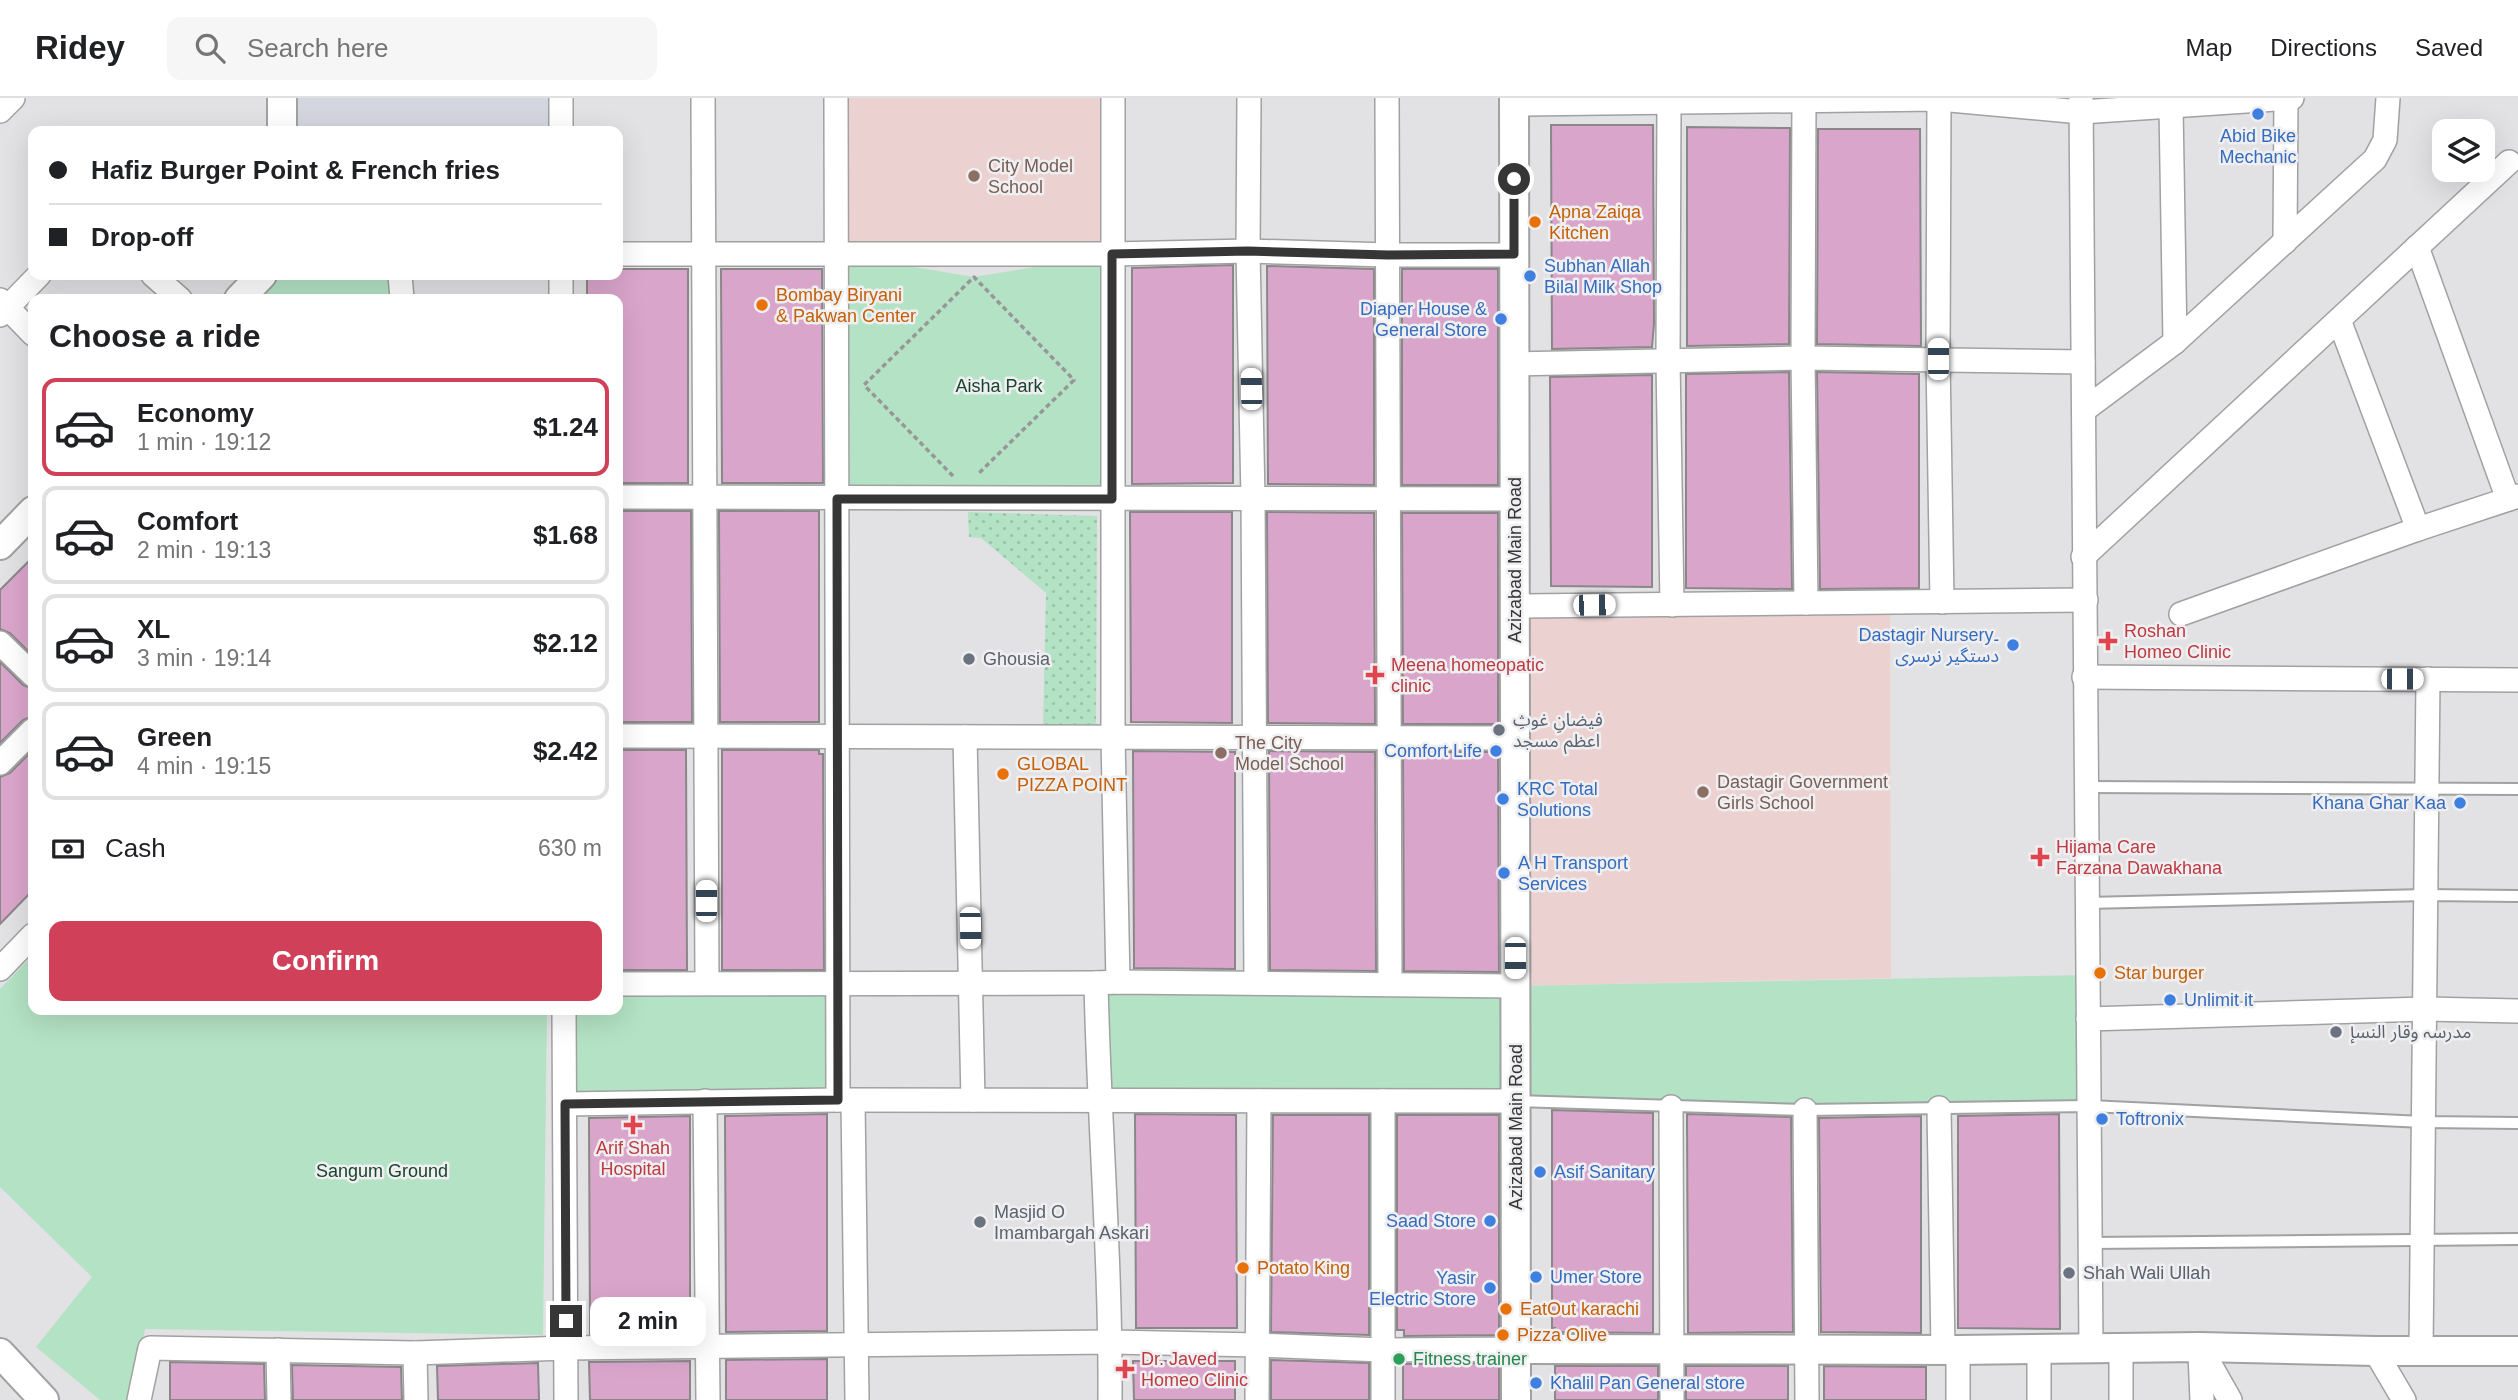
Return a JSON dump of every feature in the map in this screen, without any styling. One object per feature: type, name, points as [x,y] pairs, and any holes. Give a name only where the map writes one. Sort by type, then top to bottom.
[{"type":"street","points":[[0,111],[13,98]]},
{"type":"street","points":[[282,98],[282,126]]},
{"type":"street","points":[[561,98],[561,126]]},
{"type":"street","points":[[703,98],[706,983]]},
{"type":"street","points":[[836,98],[838,982],[846,1101],[857,1400]]},
{"type":"street","points":[[1110,1400],[1111,1342],[1099,1099],[1107,982],[1113,737],[1113,98]]},
{"type":"street","points":[[1249,98],[1248,251],[1253,499],[1256,983]]},
{"type":"street","points":[[1388,98],[1390,984]]},
{"type":"street","points":[[2285,242],[2286,98]]},
{"type":"street","points":[[1514,101],[1939,99],[2171,107],[2292,98]]},
{"type":"street","points":[[2084,410],[2175,342],[2375,159],[2385,140],[2388,98]]},
{"type":"street","points":[[1804,99],[1802,358],[1806,603]]},
{"type":"street","points":[[1939,99],[1938,359],[1942,601]]},
{"type":"street","points":[[1669,100],[1668,360],[1672,604]]},
{"type":"street","name":"Azizabad Main Road","points":[[1514,101],[1516,1400]]},
{"type":"street","points":[[2081,105],[2091,1348]]},
{"type":"street","points":[[2171,107],[2175,342]]},
{"type":"street","points":[[2083,557],[2509,162]]},
{"type":"street","points":[[2181,614],[2418,528],[2513,497],[2417,247]]},
{"type":"street","points":[[623,254],[1112,254],[1248,251],[1388,255],[1514,254]]},
{"type":"street","points":[[28,330],[2,307],[33,280]]},
{"type":"street","points":[[159,280],[174,294]]},
{"type":"street","points":[[244,294],[257,280]]},
{"type":"street","points":[[2339,320],[2418,528]]},
{"type":"street","points":[[1514,364],[1802,358],[2083,362]]},
{"type":"street","points":[[623,497],[1514,499]]},
{"type":"street","points":[[0,545],[28,516]]},
{"type":"street","points":[[1514,606],[2086,600]]},
{"type":"street","points":[[0,643],[28,670]]},
{"type":"street","points":[[2084,677],[2518,680]]},
{"type":"street","points":[[2421,1351],[2428,679]]},
{"type":"street","points":[[0,763],[28,735]]},
{"type":"street","points":[[623,736],[1515,738]]},
{"type":"street","points":[[965,737],[973,1100]]},
{"type":"street","points":[[0,969],[28,940]]},
{"type":"street","points":[[623,984],[1107,982],[1516,986]]},
{"type":"street","points":[[2088,1019],[2425,1009],[2518,1011]]},
{"type":"street","points":[[564,1015],[566,1400]]},
{"type":"street","points":[[565,1104],[1099,1099],[1516,1101]]},
{"type":"street","points":[[705,1101],[708,1400]]},
{"type":"street","points":[[1257,1400],[1259,1101]]},
{"type":"street","points":[[1383,1101],[1383,1400]]},
{"type":"street","points":[[1671,1107],[1672,1400]]},
{"type":"street","points":[[1938,1108],[1950,1350],[1958,1400]]},
{"type":"street","points":[[1805,1110],[1807,1400]]},
{"type":"street","points":[[139,1400],[150,1348],[415,1353],[566,1348],[1111,1342],[1382,1350],[2200,1347],[2375,1352],[2518,1351]]},
{"type":"street","points":[[2200,1347],[2202,1400]]},
{"type":"street","points":[[2200,1347],[2230,1400]]},
{"type":"street","points":[[2121,1348],[2121,1400]]},
{"type":"street","points":[[2039,1349],[2039,1400]]},
{"type":"street","points":[[278,1350],[279,1400]]},
{"type":"street","points":[[2375,1352],[2404,1400]]},
{"type":"street","points":[[0,1353],[44,1400]]},
{"type":"street","points":[[415,1353],[416,1400]]},
{"type":"lane","points":[[2086,787],[2518,789]]},
{"type":"lane","points":[[2087,903],[2426,895],[2518,896]]},
{"type":"lane","points":[[1516,1101],[1805,1110],[2090,1106],[2423,1122],[2518,1123]]},
{"type":"lane","points":[[2090,1243],[2518,1239]]},
{"type":"path","points":[[955,478],[864,385],[974,277],[1074,380],[974,477]]},
{"type":"shaded area","points":[[282,98],[561,98],[561,126],[282,126]]},
{"type":"shaded area","name":"City Model School","points":[[836,98],[1113,98],[1112,254],[836,254]]},
{"type":"shaded area","name":"Dastagir Government Girls School","points":[[1890,602],[1891,978],[1515,986],[1515,606]]},
{"type":"green space","name":"Aisha Park","points":[[836,254],[974,277],[1112,254],[1112,499],[837,499]]},
{"type":"green space","points":[[257,280],[400,280],[402,294],[244,294]]},
{"type":"green space","points":[[968,512],[1097,516],[1096,724],[1043,725],[1046,593],[981,538],[969,537]]},
{"type":"green space","name":"Sangum Ground","points":[[28,960],[28,1015],[547,1015],[543,1335],[145,1329],[134,1400],[100,1400],[36,1347],[92,1277],[0,1187],[0,989]]},
{"type":"green space","points":[[2087,975],[2090,1106],[1805,1110],[1099,1099],[1096,983],[1515,986]]},
{"type":"green space","points":[[838,982],[838,1100],[565,1104],[564,1015],[623,1015],[623,984]]},
{"type":"building","points":[[1551,125],[1653,125],[1652,347],[1552,349]]},
{"type":"building","points":[[1687,127],[1790,128],[1789,344],[1687,346]]},
{"type":"building","points":[[1818,129],[1920,129],[1921,346],[1817,344]]},
{"type":"building","points":[[1233,265],[1233,483],[1132,484],[1132,268]]},
{"type":"building","points":[[1267,266],[1374,269],[1374,485],[1268,484]]},
{"type":"building","points":[[623,269],[688,269],[688,483],[623,483],[623,294],[587,294],[587,280],[623,280]]},
{"type":"building","points":[[721,269],[822,269],[823,483],[722,483]]},
{"type":"building","points":[[1402,269],[1498,269],[1498,485],[1402,485]]},
{"type":"building","points":[[1789,372],[1792,589],[1686,588],[1686,374]]},
{"type":"building","points":[[1817,372],[1919,374],[1919,588],[1820,589]]},
{"type":"building","points":[[1652,375],[1652,587],[1551,586],[1550,377]]},
{"type":"building","points":[[623,511],[691,511],[692,722],[623,722]]},
{"type":"building","points":[[719,511],[819,511],[819,722],[720,722]]},
{"type":"building","points":[[1130,512],[1232,512],[1232,723],[1131,722]]},
{"type":"building","points":[[1267,512],[1374,513],[1375,724],[1268,723]]},
{"type":"building","points":[[1402,513],[1498,513],[1498,724],[1403,724]]},
{"type":"building","points":[[28,562],[28,651],[10,633],[0,629],[0,590]]},
{"type":"building","points":[[0,662],[28,687],[28,718],[0,743]]},
{"type":"building","points":[[623,750],[686,750],[687,970],[623,970]]},
{"type":"building","points":[[722,750],[819,750],[819,754],[823,754],[824,970],[722,970]]},
{"type":"building","points":[[1133,751],[1235,752],[1235,969],[1134,968]]},
{"type":"building","points":[[1269,751],[1375,752],[1376,971],[1270,970]]},
{"type":"building","points":[[1403,752],[1498,752],[1499,972],[1404,971]]},
{"type":"building","points":[[28,755],[28,895],[0,924],[0,777],[10,773]]},
{"type":"building","points":[[1552,1110],[1653,1113],[1653,1333],[1555,1332],[1555,1328],[1552,1328]]},
{"type":"building","points":[[827,1114],[827,1331],[726,1332],[725,1116]]},
{"type":"building","points":[[1135,1114],[1236,1115],[1237,1328],[1136,1328]]},
{"type":"building","points":[[1687,1114],[1791,1117],[1793,1332],[1688,1333]]},
{"type":"building","points":[[2059,1114],[2060,1329],[1958,1328],[1958,1116]]},
{"type":"building","points":[[1273,1115],[1369,1115],[1369,1335],[1271,1332]]},
{"type":"building","points":[[1397,1115],[1499,1115],[1499,1335],[1404,1336],[1404,1330],[1397,1330]]},
{"type":"building","points":[[690,1116],[690,1333],[590,1334],[589,1118]]},
{"type":"building","points":[[1921,1116],[1921,1333],[1821,1332],[1819,1118]]},
{"type":"building","points":[[827,1359],[827,1400],[726,1400],[726,1360]]},
{"type":"building","points":[[1271,1360],[1369,1363],[1369,1400],[1271,1400]]},
{"type":"building","points":[[690,1361],[690,1400],[590,1400],[589,1362]]},
{"type":"building","points":[[1133,1361],[1235,1361],[1235,1400],[1134,1400]]},
{"type":"building","points":[[170,1362],[264,1364],[265,1400],[170,1400]]},
{"type":"building","points":[[538,1363],[539,1400],[438,1400],[437,1366]]},
{"type":"building","points":[[1499,1363],[1499,1400],[1403,1400],[1403,1364]]},
{"type":"building","points":[[292,1365],[401,1367],[402,1400],[293,1400]]},
{"type":"building","points":[[1555,1366],[1658,1366],[1658,1400],[1555,1400]]},
{"type":"building","points":[[1686,1366],[1788,1366],[1788,1400],[1686,1400]]},
{"type":"building","points":[[1824,1366],[1926,1367],[1926,1400],[1824,1400]]},
{"type":"place","name":"Abid Bike Mechanic","points":[[2258,114]]},
{"type":"place","name":"City Model School","points":[[974,176]]},
{"type":"place","name":"Apna Zaiqa Kitchen","points":[[1535,222]]},
{"type":"place","name":"Subhan Allah Bilal Milk Shop","points":[[1530,276]]},
{"type":"place","name":"Bombay Biryani & Pakwan Center","points":[[762,305]]},
{"type":"place","name":"Diaper House & General Store","points":[[1501,319]]},
{"type":"place","name":"Roshan Homeo Clinic","points":[[2108,641]]},
{"type":"place","name":"Dastagir Nursery۔ دستگیر نرسری","points":[[2013,645]]},
{"type":"place","name":"Ghousia","points":[[969,659]]},
{"type":"place","name":"Meena homeopatic clinic","points":[[1375,675]]},
{"type":"place","name":"فیضانِ غوثِ اعظم مسجد","points":[[1499,730]]},
{"type":"place","name":"Comfort Life","points":[[1496,751]]},
{"type":"place","name":"The City Model School","points":[[1221,753]]},
{"type":"place","name":"GLOBAL PIZZA POINT","points":[[1003,774]]},
{"type":"place","name":"Dastagir Government Girls School","points":[[1703,792]]},
{"type":"place","name":"KRC Total Solutions","points":[[1503,799]]},
{"type":"place","name":"Khana Ghar Kaa","points":[[2460,803]]},
{"type":"place","name":"Hijama Care Farzana Dawakhana","points":[[2040,857]]},
{"type":"place","name":"A H Transport Services","points":[[1504,873]]},
{"type":"place","name":"Star burger","points":[[2100,973]]},
{"type":"place","name":"Unlimit it","points":[[2170,1000]]},
{"type":"place","name":"مدرسہ وقار النسإ","points":[[2336,1032]]},
{"type":"place","name":"Toftronix","points":[[2102,1119]]},
{"type":"place","name":"Arif Shah Hospital","points":[[633,1125]]},
{"type":"place","name":"Asif Sanitary","points":[[1540,1172]]},
{"type":"place","name":"Saad Store","points":[[1490,1221]]},
{"type":"place","name":"Masjid O Imambargah Askari","points":[[980,1222]]},
{"type":"place","name":"Potato King","points":[[1243,1268]]},
{"type":"place","name":"Shah Wali Ullah","points":[[2069,1273]]},
{"type":"place","name":"Umer Store","points":[[1536,1277]]},
{"type":"place","name":"Yasir Electric Store","points":[[1490,1288]]},
{"type":"place","name":"EatOut karachi","points":[[1506,1309]]},
{"type":"place","name":"Pizza Olive","points":[[1503,1335]]},
{"type":"place","name":"Fitness trainer","points":[[1399,1359]]},
{"type":"place","name":"Dr. Javed Homeo Clinic","points":[[1125,1369]]},
{"type":"place","name":"Khalil Pan General store","points":[[1536,1383]]},
{"type":"route","points":[[566,1321],[565,1104],[838,1100],[837,499],[1112,499],[1112,254],[1248,251],[1388,255],[1514,254],[1514,179]]}]
